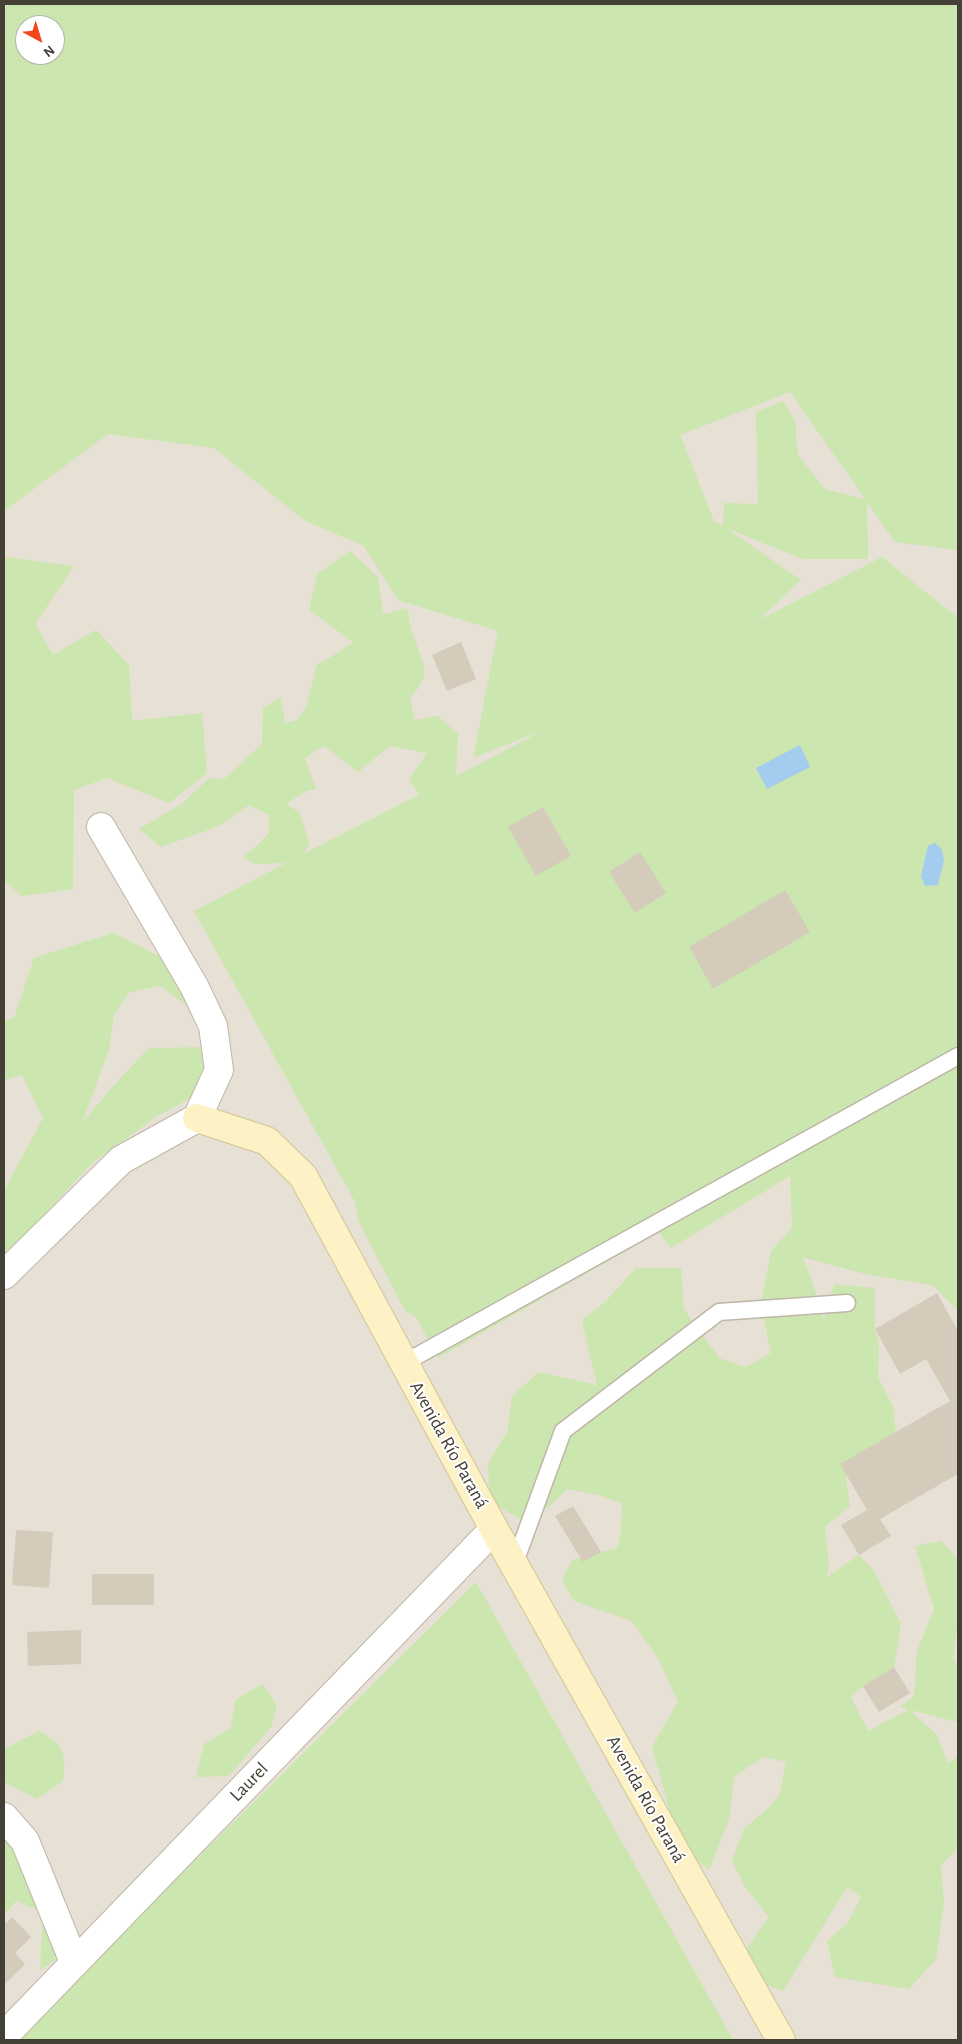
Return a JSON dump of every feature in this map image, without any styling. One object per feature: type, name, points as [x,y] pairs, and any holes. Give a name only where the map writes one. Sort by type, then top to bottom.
[{"type":"main road","name":"Avenida Río Paraná","points":[[197,1118],[267,1141],[303,1176],[494,1529],[781,2040]]},
{"type":"street","points":[[4,1275],[120,1160],[197,1118],[219,1070],[213,1026],[194,986],[101,827]]},
{"type":"street","name":"Laurel","points":[[4,2036],[494,1529]]},
{"type":"street","points":[[4,1816],[25,1841],[74,1962]]},
{"type":"lane","points":[[404,1363],[958,1056]]},
{"type":"lane","points":[[514,1565],[563,1431],[718,1312],[847,1303]]},
{"type":"shaded area","points":[[4,4],[301,4],[958,496],[958,2040],[4,2040]]},
{"type":"green space","points":[[4,4],[958,4],[958,550],[895,542],[867,502],[868,559],[802,559],[726,528],[801,580],[759,620],[882,557],[958,618],[958,1311],[933,1285],[865,1274],[802,1257],[810,1275],[824,1320],[834,1284],[875,1288],[875,1329],[879,1344],[878,1377],[893,1407],[897,1442],[845,1470],[850,1506],[825,1527],[829,1562],[827,1577],[859,1555],[874,1571],[901,1624],[894,1667],[863,1686],[851,1697],[868,1731],[908,1710],[900,1707],[914,1696],[917,1651],[934,1609],[915,1546],[941,1541],[958,1559],[958,1624],[953,1659],[958,1670],[958,1722],[910,1710],[937,1735],[948,1763],[958,1757],[958,1849],[941,1865],[944,1903],[936,1959],[909,1989],[835,1977],[827,1941],[847,1924],[861,1897],[847,1887],[783,1991],[747,1979],[737,1962],[769,1917],[745,1887],[732,1861],[744,1829],[772,1805],[780,1794],[786,1762],[763,1757],[734,1777],[729,1819],[709,1870],[690,1855],[671,1816],[652,1747],[678,1702],[659,1660],[632,1621],[574,1601],[562,1580],[572,1560],[617,1548],[621,1533],[622,1503],[598,1495],[568,1489],[528,1524],[490,1501],[488,1463],[508,1431],[512,1396],[539,1372],[597,1385],[582,1320],[606,1301],[636,1268],[681,1268],[684,1309],[719,1358],[746,1367],[771,1353],[761,1304],[771,1251],[792,1228],[790,1176],[671,1248],[659,1232],[438,1358],[416,1317],[405,1311],[359,1222],[354,1200],[194,911],[286,863],[255,864],[243,857],[269,833],[269,815],[249,805],[219,826],[161,847],[139,829],[183,803],[209,778],[224,779],[262,744],[263,708],[280,697],[285,723],[297,720],[306,707],[317,664],[353,642],[309,610],[317,574],[350,551],[378,577],[383,614],[407,608],[412,632],[424,667],[422,681],[410,698],[415,720],[438,716],[458,734],[456,776],[546,729],[473,758],[498,631],[398,600],[364,546],[304,520],[214,448],[108,434],[4,511]],"holes":[[[790,392],[866,500],[825,489],[798,455],[795,420],[783,401],[756,412],[758,504],[724,503],[723,526],[714,521],[680,435]],[[324,746],[358,772],[390,746],[427,753],[409,779],[419,795],[301,855],[310,845],[299,812],[286,804],[306,791],[316,789],[305,758]]]},
{"type":"green space","points":[[4,557],[74,566],[35,624],[53,655],[96,630],[129,665],[132,721],[202,713],[207,773],[169,803],[107,778],[74,790],[73,889],[22,896],[4,881]]},
{"type":"green space","points":[[113,933],[159,956],[209,987],[209,1022],[160,986],[130,992],[114,1014],[109,1050],[82,1123],[149,1048],[212,1047],[210,1088],[157,1116],[92,1163],[4,1258],[4,1191],[43,1118],[22,1075],[4,1080],[4,1021],[14,1018],[34,958]]},
{"type":"green space","points":[[476,1582],[733,2040],[14,2040]]},
{"type":"green space","points":[[263,1684],[277,1706],[271,1727],[229,1776],[196,1777],[204,1744],[231,1728],[235,1700]]},
{"type":"green space","points":[[39,1731],[59,1746],[64,1757],[64,1764],[63,1781],[37,1799],[4,1782],[4,1749]]},
{"type":"green space","points":[[4,1809],[63,1955],[40,1970],[43,1912],[16,1901],[4,1915]]},
{"type":"water","points":[[800,745],[810,767],[767,789],[756,768]]},
{"type":"water","points":[[935,843],[942,849],[944,860],[938,885],[925,886],[921,876],[928,846]]},
{"type":"building","points":[[461,642],[476,679],[447,691],[432,655]]},
{"type":"building","points":[[543,807],[571,856],[536,876],[508,827]]},
{"type":"building","points":[[640,852],[666,893],[635,913],[609,872]]},
{"type":"building","points":[[785,890],[810,932],[713,989],[689,947]]},
{"type":"building","points":[[937,1293],[958,1331],[958,1474],[880,1519],[891,1536],[859,1555],[841,1525],[867,1510],[840,1464],[950,1401],[926,1359],[900,1374],[875,1329]]},
{"type":"building","points":[[573,1506],[601,1552],[583,1562],[555,1516]]},
{"type":"building","points":[[16,1530],[53,1532],[49,1588],[12,1585]]},
{"type":"building","points":[[92,1574],[154,1574],[154,1605],[92,1605]]},
{"type":"building","points":[[81,1630],[81,1664],[28,1666],[27,1632]]},
{"type":"building","points":[[894,1667],[910,1693],[879,1712],[863,1686]]},
{"type":"building","points":[[12,1917],[31,1937],[15,1953],[25,1964],[4,1985],[4,1920],[6,1923]]}]
